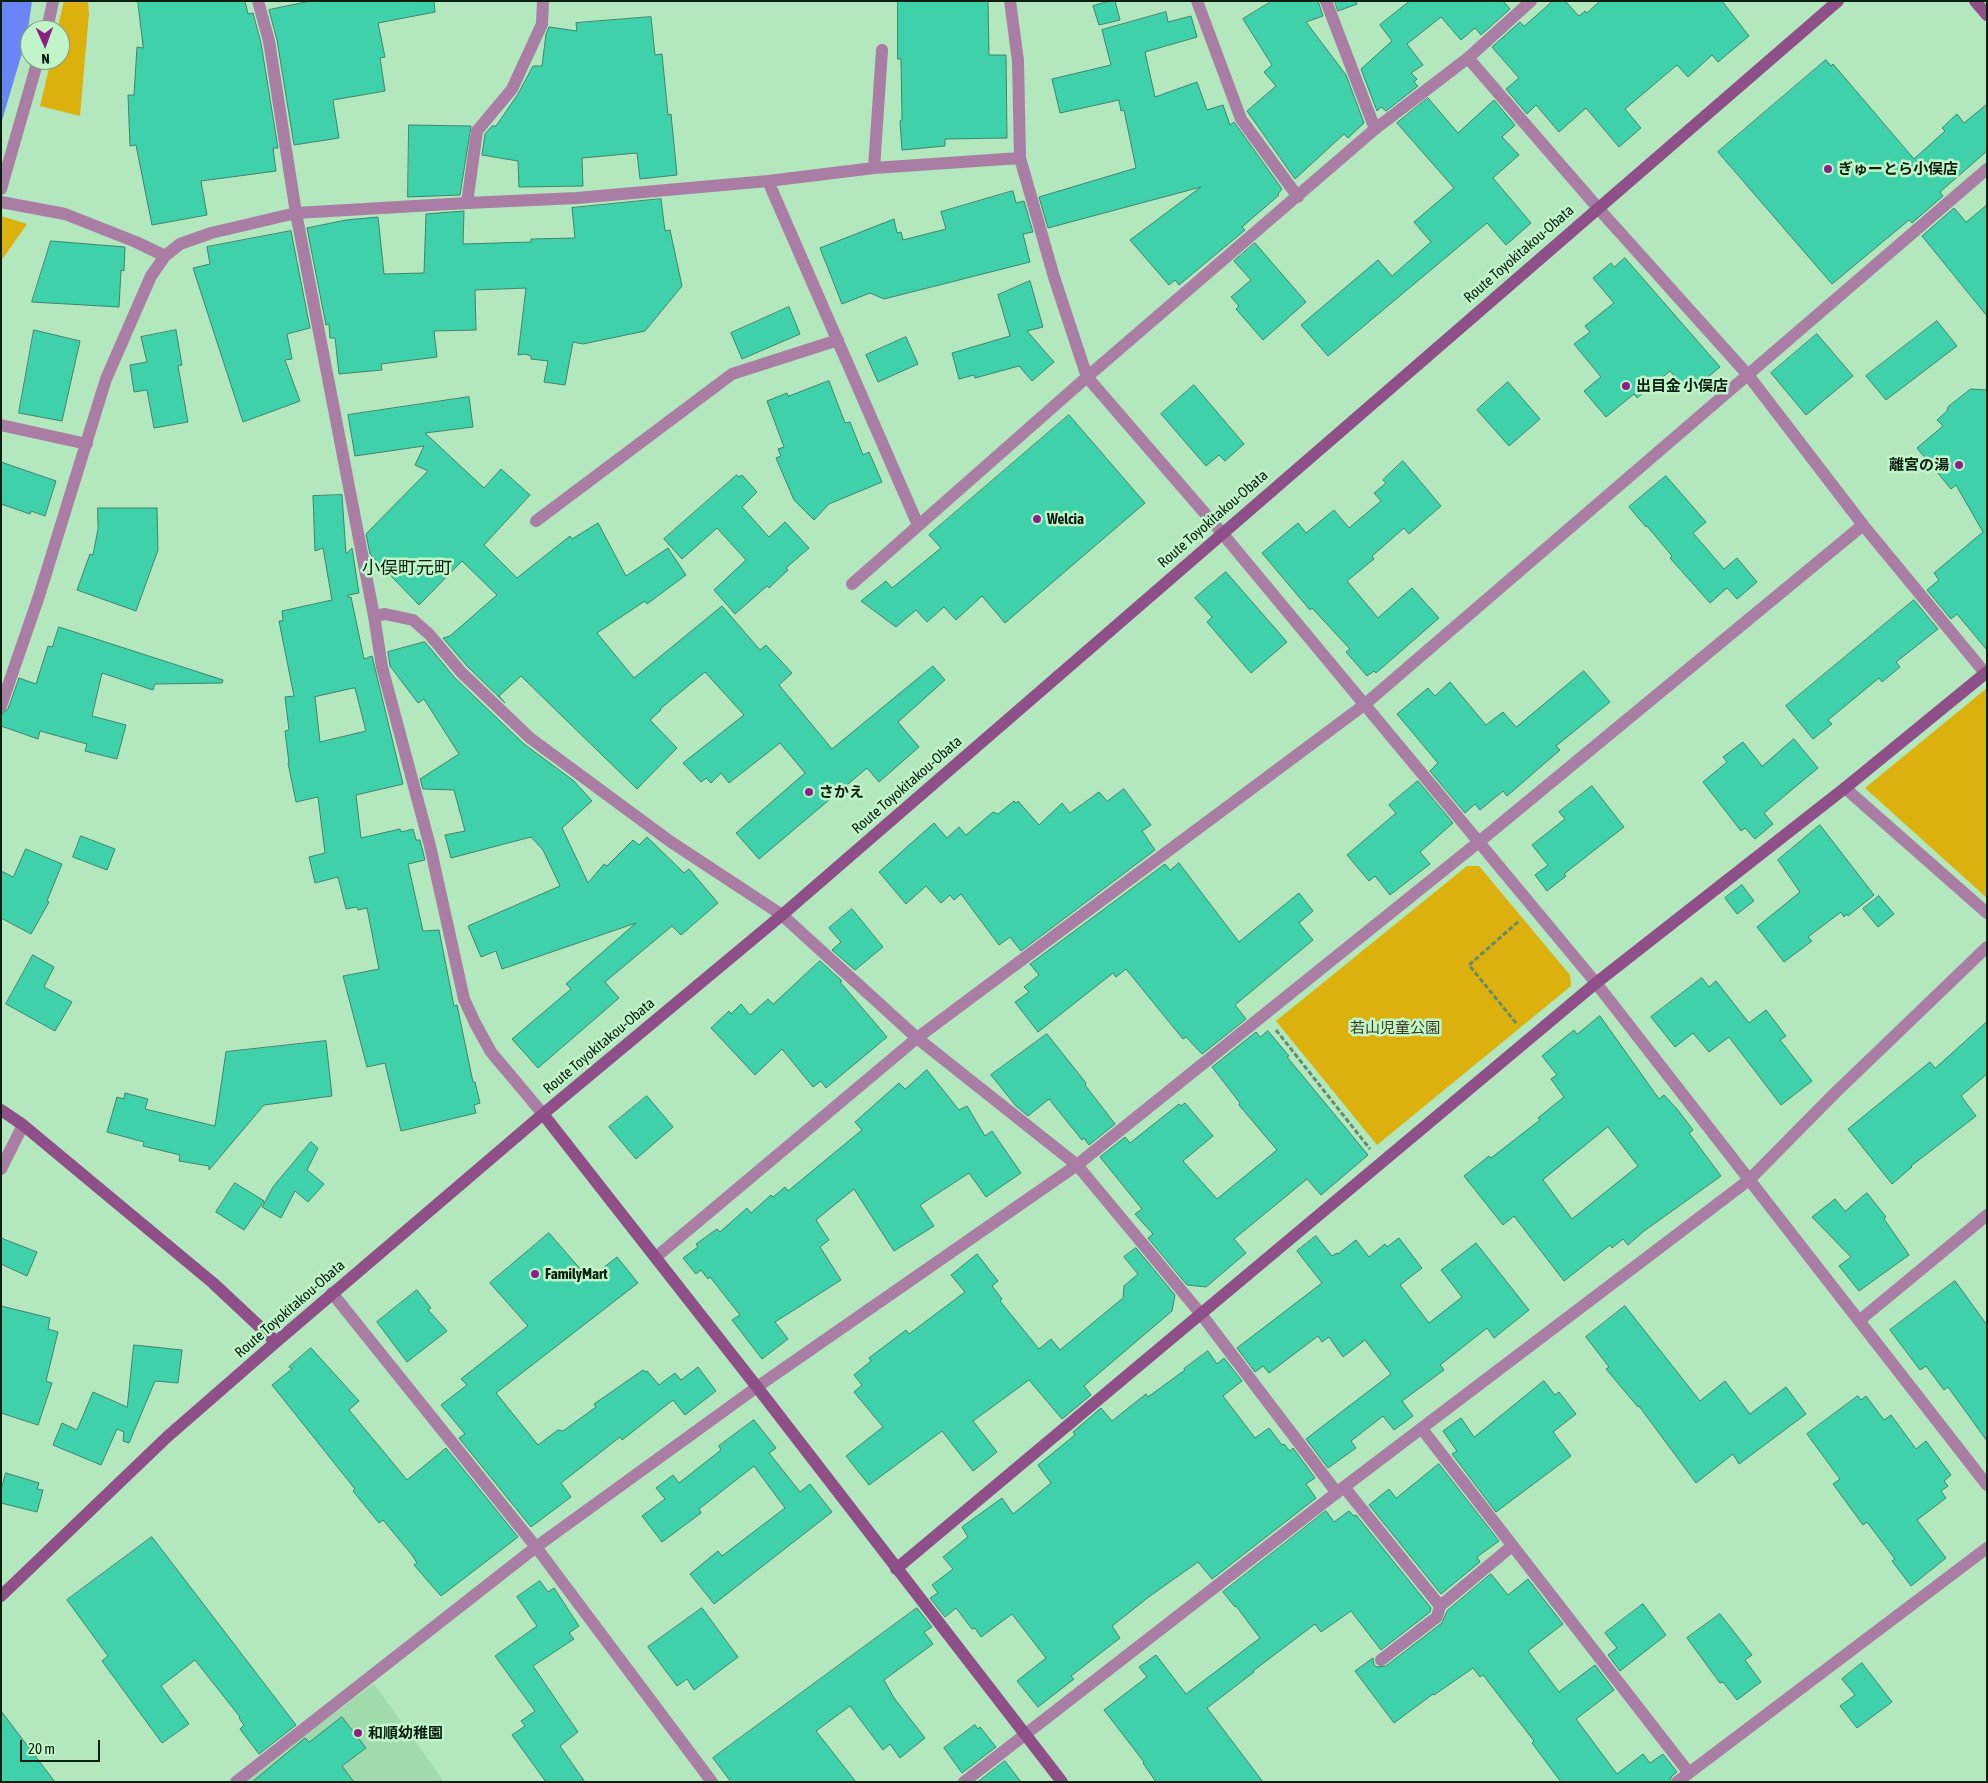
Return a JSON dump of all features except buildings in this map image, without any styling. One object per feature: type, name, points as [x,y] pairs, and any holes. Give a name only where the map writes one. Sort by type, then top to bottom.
[{"type":"street","points":[[49,20],[53,1]]},
{"type":"street","points":[[258,1],[269,41],[296,213],[374,616],[382,667],[430,846],[464,1000],[491,1052],[543,1114],[656,1257],[1062,1782]]},
{"type":"street","points":[[467,202],[478,130],[512,89],[542,24],[543,1]]},
{"type":"street","points":[[1010,1],[1018,61],[1020,158],[1054,277],[1087,377],[1222,533],[1364,705],[1480,841],[1596,983],[1985,1479]]},
{"type":"street","points":[[1197,1],[1241,119],[1298,196]]},
{"type":"street","points":[[1326,1],[1375,129]]},
{"type":"street","points":[[852,584],[1087,377],[1375,129],[1468,58],[1531,1]]},
{"type":"street","name":"Route Toyokitakou-Obata","points":[[1,1596],[167,1438],[332,1293],[782,914],[1838,1]]},
{"type":"street","points":[[874,168],[882,50]]},
{"type":"street","points":[[896,1568],[1596,983],[1845,788],[1986,672],[1863,525],[1748,375],[1598,208],[1468,58]]},
{"type":"street","points":[[1,188],[35,70]]},
{"type":"street","points":[[1,706],[39,596],[106,379],[142,292],[164,256],[180,244],[211,233],[296,213],[467,202],[577,198],[874,168],[1020,158]]},
{"type":"street","points":[[656,1257],[917,1038],[1364,705],[1987,169]]},
{"type":"street","points":[[768,180],[918,526]]},
{"type":"street","points":[[1,202],[65,214],[136,242],[164,256]]},
{"type":"street","points":[[536,521],[732,374],[838,340]]},
{"type":"street","points":[[1,425],[86,444]]},
{"type":"street","points":[[236,1782],[536,1548],[757,1387],[1077,1165],[1480,841],[1863,525]]},
{"type":"street","points":[[374,616],[385,614],[413,620],[429,634],[460,672],[530,738],[672,842],[782,914],[917,1038],[1077,1165],[1201,1314],[1341,1490],[1440,1606]]},
{"type":"street","points":[[1845,788],[1987,914]]},
{"type":"street","points":[[964,1782],[1341,1490],[1749,1180],[1835,1093],[1987,947]]},
{"type":"street","points":[[1,1110],[23,1125],[213,1283],[276,1342]]},
{"type":"street","points":[[1,1169],[23,1125]]},
{"type":"street","points":[[1860,1320],[1987,1215]]},
{"type":"street","points":[[332,1293],[536,1548],[712,1782]]},
{"type":"street","points":[[1422,1429],[1689,1773]]},
{"type":"street","points":[[1380,1660],[1436,1617],[1440,1606],[1512,1546]]},
{"type":"street","points":[[1677,1782],[1987,1548]]},
{"type":"path","points":[[1529,1039],[1469,965],[1534,907]]},
{"type":"path","points":[[1264,1015],[1382,1163]]},
{"type":"shaded area","name":"和順幼稚園","points":[[374,1684],[444,1782],[239,1782]]},
{"type":"green space","points":[[64,1],[88,1],[89,13],[80,116],[40,106],[49,70],[70,70],[70,20],[59,20]]},
{"type":"green space","points":[[1,216],[27,224],[1,261]]},
{"type":"green space","points":[[1987,688],[1987,898],[1865,788]]},
{"type":"green space","name":"若山児童公園","points":[[1467,866],[1479,866],[1570,975],[1571,986],[1377,1145],[1276,1021]]},
{"type":"water","points":[[1,1],[32,1],[29,20],[20,20],[20,60],[1,124]]},
{"type":"place","name":"ぎゅーとら小俣店","points":[[1828,169]]},
{"type":"place","name":"出目金 小俣店","points":[[1626,386]]},
{"type":"place","name":"離宮の湯","points":[[1959,465]]},
{"type":"place","name":"Welcia","points":[[1037,519]]},
{"type":"place","name":"さかえ","points":[[809,792]]},
{"type":"place","name":"FamilyMart","points":[[535,1274]]},
{"type":"place","name":"和順幼稚園","points":[[358,1733]]},
{"type":"district","name":"小俣町元町","points":[[407,568]]}]
